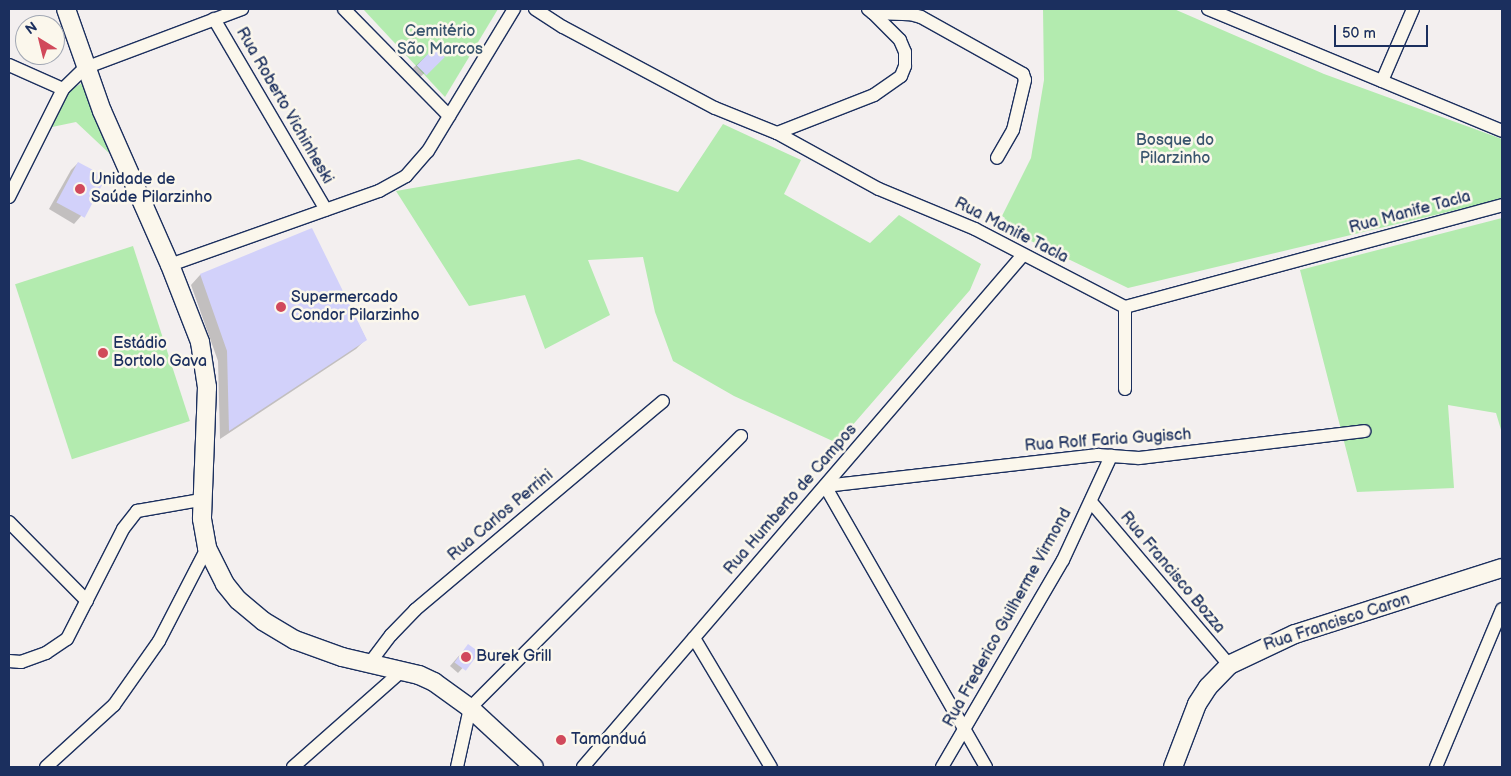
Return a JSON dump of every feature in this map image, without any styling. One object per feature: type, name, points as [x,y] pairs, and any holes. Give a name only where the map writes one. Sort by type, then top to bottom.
[{"type":"main road","points":[[66,9],[85,68],[102,111],[170,265],[194,325],[205,365],[207,415],[201,500],[207,548],[225,584],[238,600],[279,632],[311,647],[369,664],[402,671],[434,682],[470,708],[534,767]]},
{"type":"main road","name":"Rua Francisco Caron","points":[[1173,767],[1197,704],[1208,687],[1228,665],[1295,634],[1502,568]]},
{"type":"street","points":[[9,197],[63,90],[85,68],[242,9]]},
{"type":"street","points":[[344,9],[449,116]]},
{"type":"street","points":[[170,265],[379,191],[406,176],[418,165],[514,9]]},
{"type":"street","name":"Rua Manife Tacla","points":[[535,9],[563,27],[714,108],[777,133],[879,189],[950,218],[1125,307],[1502,205]]},
{"type":"street","points":[[1208,9],[1502,131]]},
{"type":"street","points":[[1382,81],[1413,9]]},
{"type":"street","points":[[777,133],[874,95],[901,76],[905,66],[905,52],[900,40],[870,11]]},
{"type":"street","points":[[870,11],[921,17],[1023,74],[1025,80],[1013,130],[997,158]]},
{"type":"street","name":"Rua Roberto Vichinheski","points":[[214,19],[326,210]]},
{"type":"street","points":[[9,65],[63,90]]},
{"type":"street","name":"Rua Humberto de Campos","points":[[583,767],[1024,255]]},
{"type":"street","points":[[1125,307],[1125,389]]},
{"type":"street","name":"Rua Carlos Perrini","points":[[369,664],[391,635],[415,610],[663,401]]},
{"type":"street","name":"Rua Rolf Faria Gugisch","points":[[825,486],[1098,455],[1139,458],[1364,431]]},
{"type":"street","points":[[457,767],[470,708],[741,436]]},
{"type":"street","name":"Rua Frederico Guilherme Virmond","points":[[942,767],[1043,597],[1091,502],[1111,456]]},
{"type":"street","points":[[825,486],[986,767]]},
{"type":"street","points":[[9,661],[21,662],[46,653],[67,639],[123,529],[137,511],[201,500]]},
{"type":"street","name":"Rua Francisco Bozza","points":[[1091,502],[1228,665]]},
{"type":"street","points":[[9,522],[87,600]]},
{"type":"street","points":[[46,767],[114,705],[159,641],[207,548]]},
{"type":"street","points":[[1436,767],[1502,609]]},
{"type":"street","points":[[694,638],[771,767]]},
{"type":"street","points":[[293,767],[402,671]]},
{"type":"green space","name":"Cemitério São Marcos","points":[[363,9],[498,9],[445,97]]},
{"type":"green space","name":"Bosque do Pilarzinho","points":[[1043,9],[1174,9],[1324,74],[1502,139],[1502,199],[1128,288],[1000,226],[1005,218],[1002,216],[1031,158],[1044,80]]},
{"type":"green space","points":[[82,83],[110,154],[76,122],[52,127],[70,90]]},
{"type":"green space","points":[[723,124],[801,160],[784,194],[870,243],[899,215],[981,264],[970,290],[837,443],[734,396],[673,361],[655,312],[643,257],[588,260],[610,315],[545,349],[525,295],[469,306],[396,191],[579,159],[678,192]]},
{"type":"green space","points":[[1502,218],[1502,433],[1496,413],[1448,405],[1454,488],[1357,492],[1300,270]]},
{"type":"green space","name":"Estádio Bortolo Gava","points":[[133,246],[190,421],[72,459],[15,284]]},
{"type":"building","points":[[435,47],[445,57],[427,75],[417,65]]},
{"type":"building","name":"Unidade de Saúde Pilarzinho","points":[[78,162],[106,177],[85,218],[56,203]]},
{"type":"building","name":"Supermercado Condor Pilarzinho","points":[[312,228],[367,340],[229,431],[227,351],[200,274]]},
{"type":"building","name":"Burek Grill","points":[[468,644],[479,652],[466,671],[454,663]]},
{"type":"place","name":"Unidade de Saúde Pilarzinho","points":[[80,189]]},
{"type":"place","name":"Supermercado Condor Pilarzinho","points":[[281,307]]},
{"type":"place","name":"Estádio Bortolo Gava","points":[[103,353]]},
{"type":"place","name":"Burek Grill","points":[[466,657]]},
{"type":"place","name":"Tamanduá","points":[[561,740]]}]
